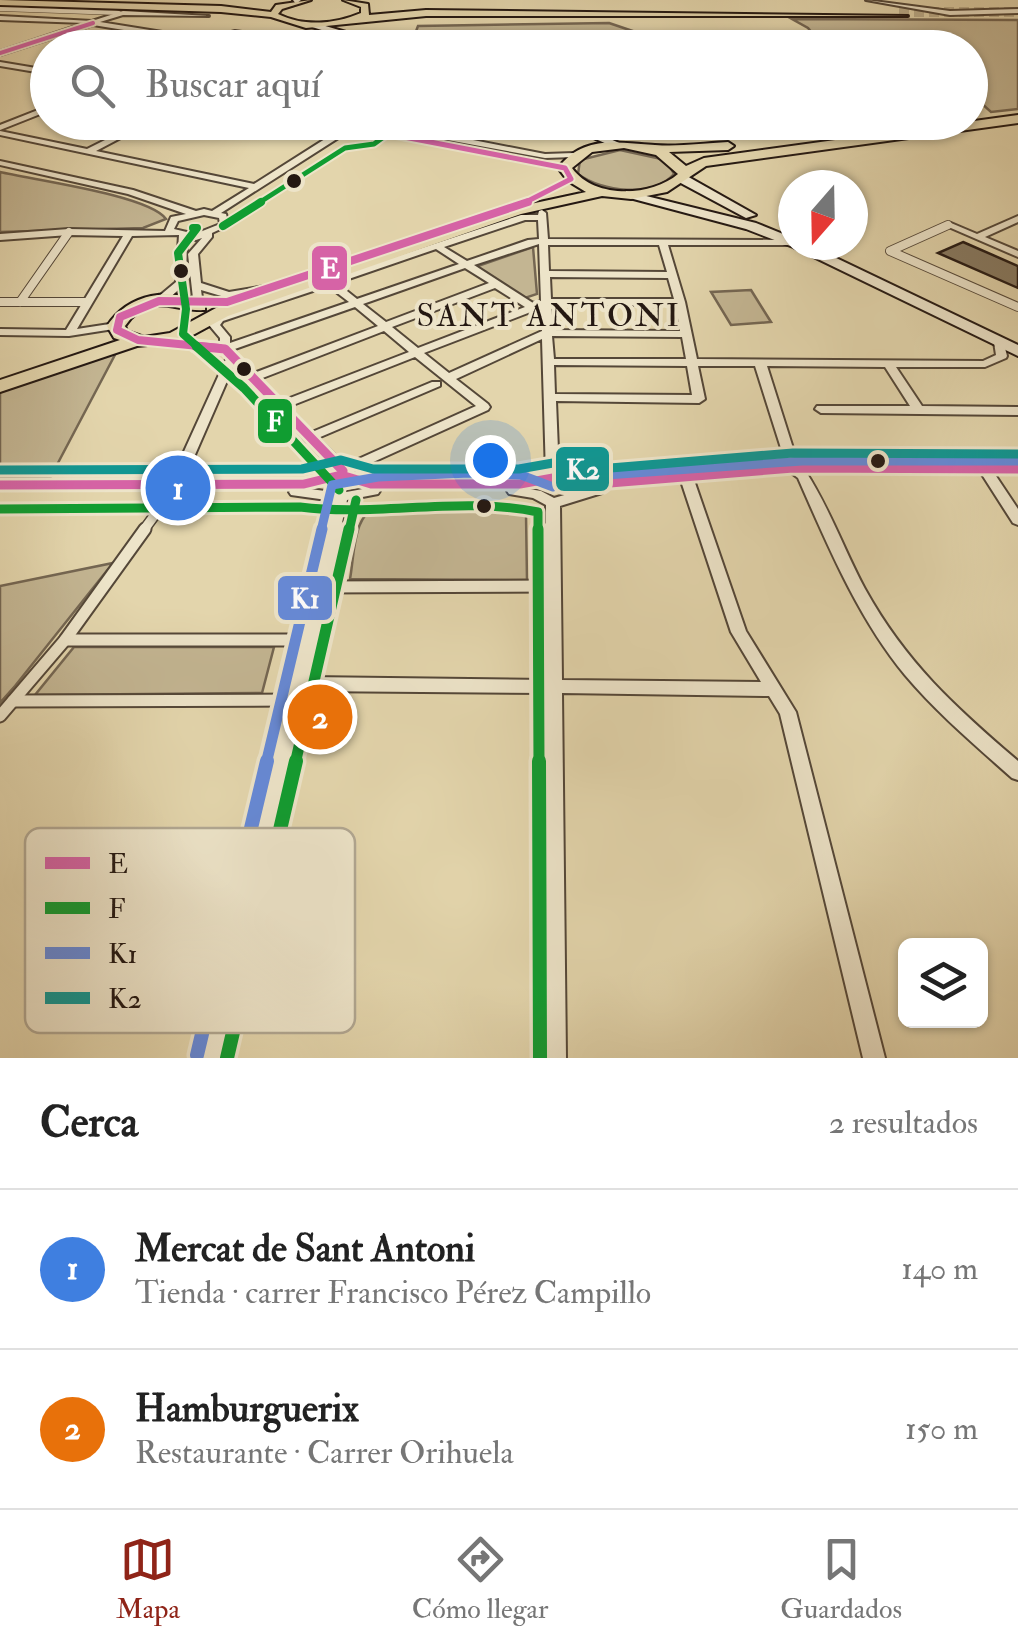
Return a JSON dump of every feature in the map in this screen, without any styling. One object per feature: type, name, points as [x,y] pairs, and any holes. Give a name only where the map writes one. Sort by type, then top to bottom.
[{"type":"main road","points":[[72,0],[236,6],[297,1]]},
{"type":"main road","points":[[0,5],[221,9],[273,15],[297,24],[426,14],[901,14],[422,10],[365,6],[347,0]]},
{"type":"main road","points":[[273,15],[297,1]]},
{"type":"main road","points":[[358,30],[349,24],[365,14],[365,6]]},
{"type":"main road","points":[[315,24],[334,30]]},
{"type":"main road","points":[[988,122],[1018,118]]},
{"type":"main road","points":[[0,374],[124,334],[168,340],[198,315],[526,203],[568,173],[580,153],[578,140]]},
{"type":"main road","points":[[603,140],[647,149],[849,140]]},
{"type":"main road","points":[[630,194],[662,190],[704,162],[849,140]]},
{"type":"main road","points":[[580,153],[620,146]]},
{"type":"main road","points":[[647,149],[673,158],[682,175],[778,232]]},
{"type":"main road","points":[[568,173],[607,192]]},
{"type":"main road","points":[[124,334],[127,311],[162,299],[198,315],[517,211],[607,192],[630,194],[778,235]]},
{"type":"main road","points":[[833,260],[1018,351]]},
{"type":"main road","points":[[848,260],[1018,341]]},
{"type":"main road","points":[[0,386],[124,334]]},
{"type":"street","points":[[869,0],[950,13],[1018,11]]},
{"type":"street","points":[[0,5],[206,16]]},
{"type":"street","points":[[75,30],[119,13]]},
{"type":"street","points":[[0,18],[93,23],[137,30]]},
{"type":"street","points":[[285,30],[297,24]]},
{"type":"street","points":[[30,47],[6,56],[0,64],[30,68]]},
{"type":"street","points":[[6,56],[30,64]]},
{"type":"street","points":[[0,131],[30,117]]},
{"type":"street","points":[[0,131],[30,138]]},
{"type":"street","points":[[38,140],[252,186]]},
{"type":"street","points":[[88,152],[112,140]]},
{"type":"street","points":[[215,213],[328,140]]},
{"type":"street","points":[[432,140],[568,173]]},
{"type":"street","points":[[455,140],[546,156],[580,153]]},
{"type":"street","points":[[0,166],[130,192],[193,213],[223,216],[225,225],[210,234],[193,254],[198,315],[224,351],[308,438],[342,484],[266,828]]},
{"type":"street","points":[[0,166],[164,208],[175,229],[181,283],[162,299]]},
{"type":"street","points":[[517,211],[538,210],[544,242],[549,397],[543,485],[553,503],[555,1058]]},
{"type":"street","points":[[175,229],[193,213]]},
{"type":"street","points":[[0,716],[65,640],[173,489],[224,351],[225,336],[214,325],[220,319],[524,217],[542,218]]},
{"type":"street","points":[[978,238],[1018,220]]},
{"type":"street","points":[[1018,254],[948,225],[890,251],[1018,307]]},
{"type":"street","points":[[2,240],[69,232],[175,229],[210,234]]},
{"type":"street","points":[[20,302],[69,232]]},
{"type":"street","points":[[69,333],[130,232]]},
{"type":"street","points":[[168,340],[224,351],[466,264],[544,242],[778,241]]},
{"type":"street","points":[[549,397],[699,399],[674,275],[663,242]]},
{"type":"street","points":[[437,246],[532,307]]},
{"type":"street","points":[[545,274],[674,275]]},
{"type":"street","points":[[330,282],[417,352],[442,381],[484,407],[342,484]]},
{"type":"street","points":[[254,378],[496,284]]},
{"type":"street","points":[[197,285],[228,294],[266,289]]},
{"type":"street","points":[[0,302],[86,302]]},
{"type":"street","points":[[279,406],[546,302],[680,302]]},
{"type":"street","points":[[0,332],[124,334]]},
{"type":"street","points":[[308,438],[547,333],[685,334]]},
{"type":"street","points":[[548,362],[984,364],[1002,356],[999,342]]},
{"type":"street","points":[[760,363],[798,472],[864,602],[900,656],[969,730],[1018,772]]},
{"type":"street","points":[[888,363],[918,410]]},
{"type":"street","points":[[821,408],[1018,412]]},
{"type":"street","points":[[0,494],[342,484],[543,485],[570,491],[798,472],[1018,472]]},
{"type":"street","points":[[988,473],[1018,520]]},
{"type":"street","points":[[687,480],[738,632],[788,712],[874,1058]]},
{"type":"street","points":[[0,485],[173,489]]},
{"type":"street","points":[[553,503],[570,491]]},
{"type":"street","points":[[322,587],[554,586]]},
{"type":"street","points":[[65,640],[310,640]]},
{"type":"street","points":[[12,701],[554,686],[774,689]]},
{"type":"street","points":[[212,1058],[218,1033]]},
{"type":"shaded area","points":[[792,19],[1018,20],[1018,109],[988,109],[988,30],[808,28]]},
{"type":"shaded area","points":[[609,23],[630,30],[416,30],[418,26]]},
{"type":"shaded area","points":[[620,150],[666,160],[674,174],[653,187],[627,190],[600,185],[578,174],[580,160]]},
{"type":"shaded area","points":[[0,172],[115,196],[155,210],[166,219],[143,228],[0,232]]},
{"type":"shaded area","points":[[533,247],[537,294],[525,298],[475,267]]},
{"type":"shaded area","points":[[751,290],[771,322],[731,325],[711,292]]},
{"type":"shaded area","points":[[117,351],[50,478],[0,477],[0,391]]},
{"type":"shaded area","points":[[383,504],[522,507],[526,514],[527,580],[350,579],[360,524],[373,508]]},
{"type":"shaded area","points":[[113,563],[15,686],[0,703],[0,586]]},
{"type":"shaded area","points":[[74,647],[274,647],[262,693],[35,695]]},
{"type":"building","points":[[963,242],[1018,266],[1018,288],[938,253]]},
{"type":"tunnel","points":[[899,12],[1018,12]]},
{"type":"transit line","name":"E","points":[[71,30],[93,23]]},
{"type":"transit line","name":"E","points":[[0,53],[30,43]]},
{"type":"transit line","name":"F","points":[[223,226],[345,148],[379,140]]},
{"type":"transit line","name":"E","points":[[341,475],[343,471],[225,349],[138,340],[117,330],[120,317],[159,301],[227,302],[526,203],[571,179],[565,168],[549,162],[424,140]]},
{"type":"transit line","name":"F","points":[[193,228],[197,228],[178,253],[186,309],[183,334],[244,388],[339,490]]},
{"type":"transit line","name":"K2","points":[[0,470],[302,469],[341,460],[373,469],[519,469],[553,463],[586,470],[793,453],[1018,454]]},
{"type":"transit line","name":"K1","points":[[251,828],[332,485],[378,477],[469,473],[521,475],[553,487],[592,476],[802,461],[1018,461]]},
{"type":"transit line","name":"E","points":[[0,485],[304,484],[341,475],[371,484],[520,484],[553,478],[585,485],[793,468],[1018,469]]},
{"type":"transit line","name":"F","points":[[280,828],[356,500]]},
{"type":"transit line","name":"F","points":[[0,509],[300,507],[341,512],[370,506],[509,506],[538,512],[540,1058]]},
{"type":"transit line","name":"K1","points":[[197,1055],[202,1033]]},
{"type":"transit line","name":"F","points":[[227,1058],[233,1033]]},
{"type":"place","name":"Mercat de Sant Antoni","points":[[178,488]]},
{"type":"place","name":"Hamburguerix","points":[[320,717]]},
{"type":"district","name":"SANT ANTONI","points":[[549,316]]}]
